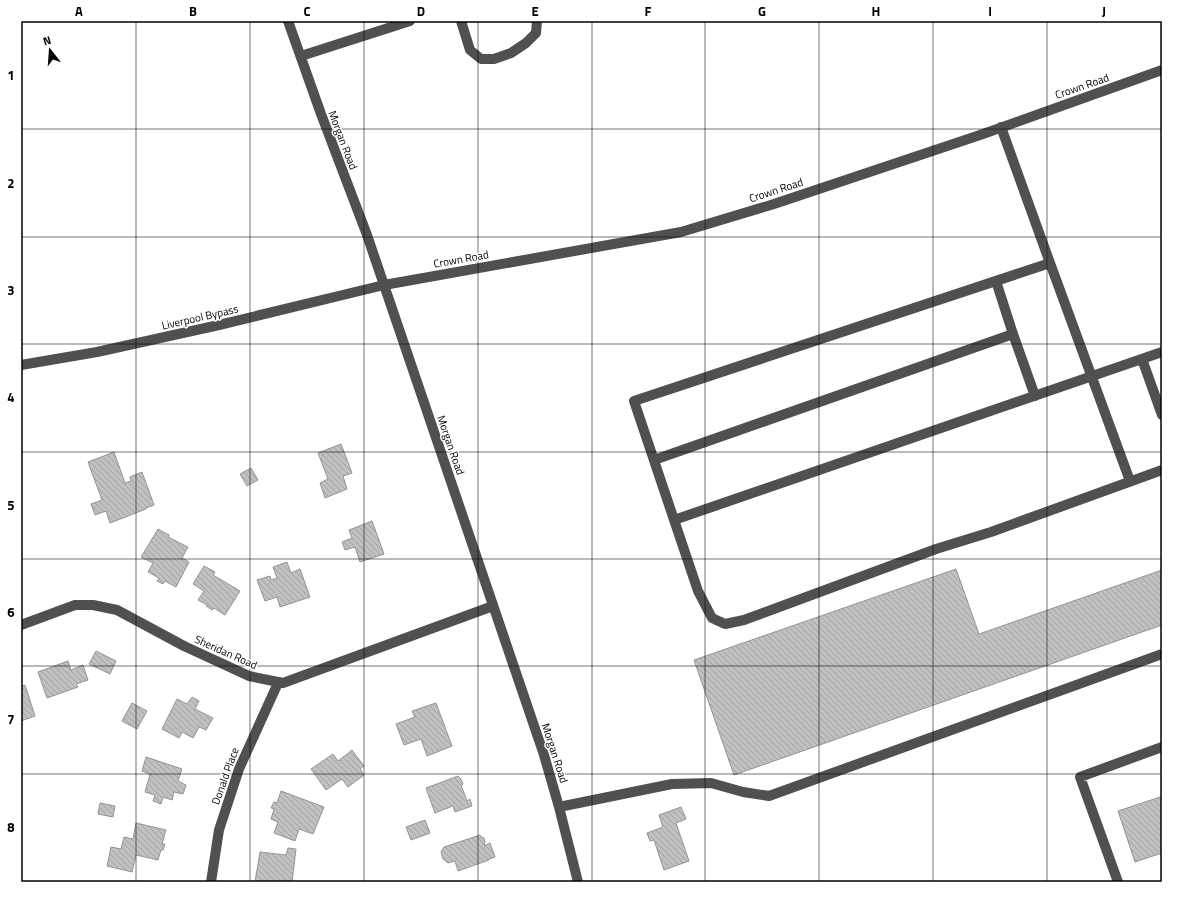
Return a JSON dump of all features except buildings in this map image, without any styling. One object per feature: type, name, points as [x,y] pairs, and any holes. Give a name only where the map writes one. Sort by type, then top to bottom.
[{"type":"street","name":"Morgan Road","points":[[288,21],[321,114],[367,235],[544,755],[578,882]]},
{"type":"street","points":[[301,56],[410,21]]},
{"type":"street","points":[[461,21],[470,50],[481,59],[494,59],[511,53],[526,43],[536,33],[537,21]]},
{"type":"street","name":"Crown Road","points":[[384,285],[681,232],[774,204],[1001,127],[1162,70]]},
{"type":"street","points":[[1001,127],[1130,481]]},
{"type":"street","points":[[1050,263],[634,401],[698,591],[712,618],[725,624],[744,620],[936,549],[991,532],[1162,470]]},
{"type":"street","points":[[996,281],[1035,396]]},
{"type":"street","name":"Liverpool Bypass","points":[[21,365],[128,346],[384,285]]},
{"type":"street","points":[[654,460],[1013,334]]},
{"type":"street","points":[[674,520],[1162,352]]},
{"type":"street","points":[[1142,359],[1162,415]]},
{"type":"street","name":"Sheridan Road","points":[[21,625],[75,605],[105,607],[117,610],[184,646],[248,676],[283,683],[493,606]]},
{"type":"street","points":[[559,807],[672,784],[711,783],[743,792],[769,796],[1162,654]]},
{"type":"street","name":"Donald Place","points":[[211,882],[219,830],[239,768],[278,683]]},
{"type":"street","points":[[1118,882],[1080,776],[1162,747]]}]
